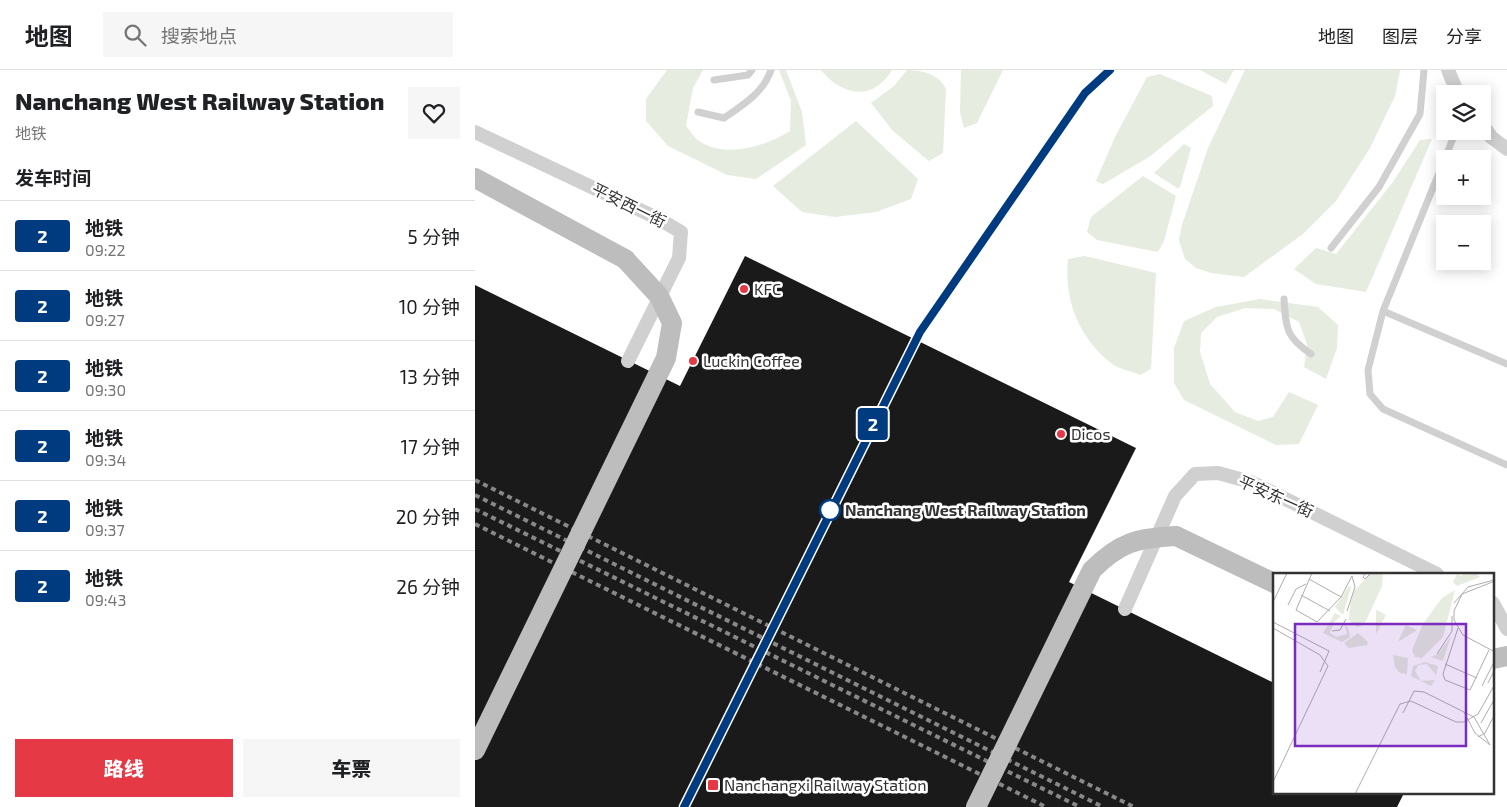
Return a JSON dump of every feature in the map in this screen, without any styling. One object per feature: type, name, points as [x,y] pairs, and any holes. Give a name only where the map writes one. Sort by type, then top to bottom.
[{"type":"street","points":[[1448,70],[1454,85]]},
{"type":"street","name":"平安西一街","points":[[475,132],[659,219],[681,232],[679,258],[628,361]]},
{"type":"street","points":[[1491,137],[1507,149]]},
{"type":"street","points":[[475,178],[625,259],[659,296],[673,323],[666,358],[475,750]]},
{"type":"street","name":"平安东一街","points":[[1125,610],[1175,496],[1195,474],[1218,472],[1251,482],[1435,573]]},
{"type":"street","points":[[976,807],[1092,570],[1109,552],[1142,538],[1176,536],[1273,582]]},
{"type":"street","points":[[1494,603],[1507,606]]},
{"type":"street","points":[[1494,605],[1507,629]]},
{"type":"street","points":[[1494,659],[1507,656]]},
{"type":"lane","points":[[714,80],[747,75],[752,70]]},
{"type":"lane","points":[[698,112],[724,118],[747,103],[767,81],[771,70]]},
{"type":"lane","points":[[1331,248],[1379,187],[1420,114],[1424,70]]},
{"type":"lane","points":[[1452,140],[1383,311],[1368,370],[1369,394],[1383,409],[1507,465]]},
{"type":"lane","points":[[1284,300],[1286,331],[1297,344],[1311,354]]},
{"type":"lane","points":[[1383,311],[1507,364]]},
{"type":"shaded area","points":[[667,70],[703,70],[693,88],[686,126],[697,140],[710,146],[733,150],[758,146],[790,131],[791,101],[779,70],[786,70],[802,112],[806,145],[756,179],[727,175],[668,146],[646,121],[646,99]]},
{"type":"shaded area","points":[[821,70],[892,70],[876,87],[867,91],[857,92],[838,85]]},
{"type":"shaded area","points":[[907,70],[935,76],[946,89],[943,153],[929,161],[893,131],[871,103],[894,86]]},
{"type":"shaded area","points":[[961,70],[1003,70],[977,123],[964,128],[960,112]]},
{"type":"shaded area","points":[[1200,70],[1234,70],[1226,84]]},
{"type":"shaded area","points":[[1245,70],[1400,70],[1395,96],[1370,148],[1336,201],[1303,234],[1244,277],[1211,273],[1196,268],[1185,259],[1179,240],[1182,225],[1208,148]]},
{"type":"shaded area","points":[[1160,74],[1212,96],[1213,106],[1149,157],[1103,184],[1096,181],[1115,137],[1147,77]]},
{"type":"shaded area","points":[[856,121],[918,179],[911,199],[876,212],[835,217],[802,212],[773,186]]},
{"type":"shaded area","points":[[1432,139],[1366,292],[1316,284],[1294,269],[1316,248],[1336,254],[1393,182],[1420,140]]},
{"type":"shaded area","points":[[1184,144],[1191,148],[1180,187],[1177,188],[1154,173]]},
{"type":"shaded area","points":[[1143,176],[1176,196],[1164,241],[1158,252],[1097,240],[1087,232],[1091,217]]},
{"type":"shaded area","points":[[1085,256],[1156,273],[1151,369],[1140,375],[1111,363],[1090,341],[1082,329],[1071,303],[1067,274],[1068,259]]},
{"type":"shaded area","points":[[1260,299],[1318,307],[1338,325],[1337,348],[1326,379],[1304,367],[1307,344],[1299,322],[1274,309],[1245,308],[1217,317],[1201,333],[1200,352],[1210,384],[1235,412],[1258,421],[1273,417],[1289,392],[1318,405],[1299,444],[1276,445],[1184,400],[1174,383],[1174,348],[1184,321],[1216,307]]},
{"type":"building","points":[[745,256],[1136,448],[1069,582],[1273,683],[1273,794],[1404,794],[1397,807],[475,807],[475,285],[680,386]]},
{"type":"railway","points":[[475,480],[1134,807]]},
{"type":"railway","points":[[475,495],[1103,807]]},
{"type":"railway","points":[[475,509],[1080,807]]},
{"type":"railway","points":[[475,524],[1046,807]]},
{"type":"metro line","name":"2","points":[[684,807],[746,678],[920,332],[1085,93],[1110,70]]},
{"type":"place","name":"KFC","points":[[744,289]]},
{"type":"place","name":"Luckin Coffee","points":[[693,361]]},
{"type":"place","name":"Dicos","points":[[1061,434]]},
{"type":"place","name":"Nanchang West Railway Station","points":[[830,510]]},
{"type":"place","name":"Nanchangxi Railway Station","points":[[713,785]]}]
